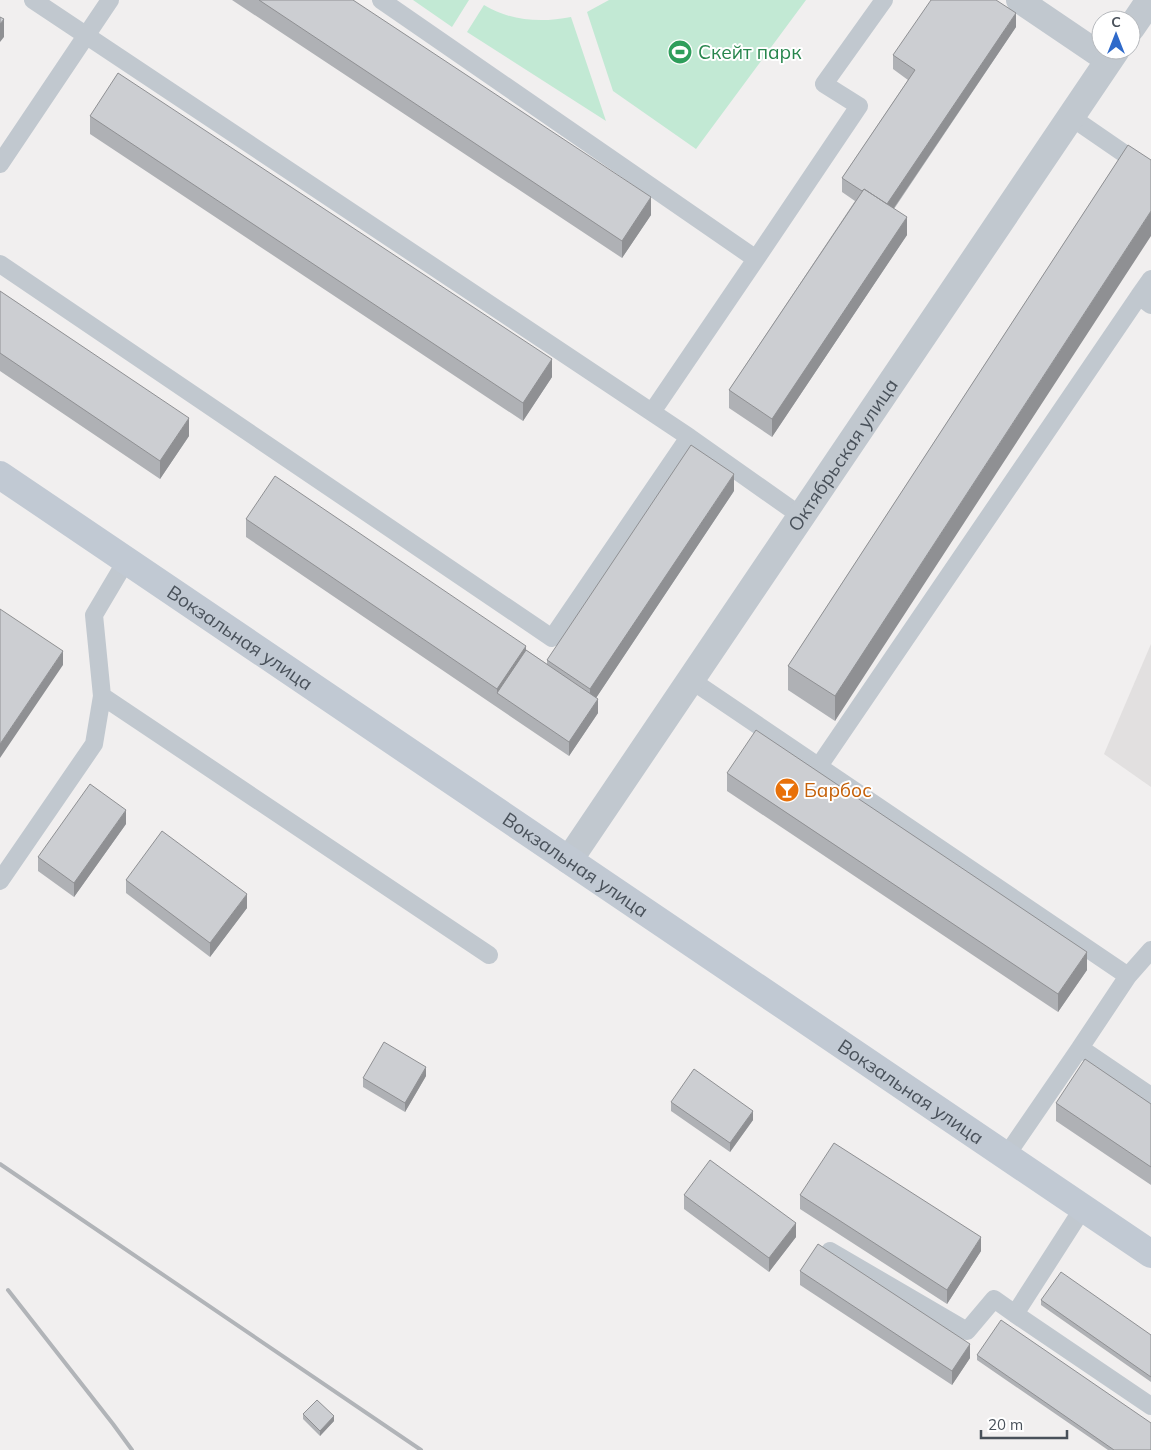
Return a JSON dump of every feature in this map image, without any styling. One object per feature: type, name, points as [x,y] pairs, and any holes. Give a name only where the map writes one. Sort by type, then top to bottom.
[{"type":"main road","name":"Вокзальная улица","points":[[0,475],[1151,1254]]},
{"type":"street","points":[[1019,0],[1091,42]]},
{"type":"street","points":[[1141,13],[1150,0]]},
{"type":"street","name":"Октябрьская улица","points":[[569,860],[1110,60]]},
{"type":"lane","points":[[33,0],[652,412],[801,516]]},
{"type":"lane","points":[[0,164],[110,0]]},
{"type":"lane","points":[[381,0],[756,259]]},
{"type":"lane","points":[[652,412],[859,106],[824,84],[884,0]]},
{"type":"lane","points":[[1071,117],[1151,172]]},
{"type":"lane","points":[[0,264],[552,638],[689,437]]},
{"type":"lane","points":[[819,766],[1145,301],[1151,279]]},
{"type":"lane","points":[[0,881],[94,744],[102,696],[94,615],[126,561]]},
{"type":"lane","points":[[691,680],[1128,976]]},
{"type":"lane","points":[[102,696],[489,955]]},
{"type":"lane","points":[[1006,1156],[1128,976],[1151,950]]},
{"type":"lane","points":[[1080,1048],[1151,1096]]},
{"type":"lane","points":[[1015,1314],[1083,1208]]},
{"type":"lane","points":[[830,1251],[967,1331],[994,1299],[1151,1406]]},
{"type":"shaded area","points":[[1151,644],[1151,787],[1104,754]]},
{"type":"green space","points":[[413,0],[469,0],[452,27]]},
{"type":"green space","points":[[609,0],[806,0],[696,149],[613,91],[587,12]]},
{"type":"green space","points":[[484,5],[504,14],[526,19],[548,20],[571,17],[606,121],[467,32]]},
{"type":"building","points":[[259,0],[353,0],[651,197],[622,241]]},
{"type":"building","points":[[931,0],[996,0],[1016,13],[887,204],[842,178],[915,70],[893,55]]},
{"type":"building","points":[[118,73],[552,359],[523,403],[90,116]]},
{"type":"building","points":[[1128,145],[1151,160],[1151,211],[835,696],[788,666]]},
{"type":"building","points":[[864,189],[907,217],[772,419],[729,390]]},
{"type":"building","points":[[0,291],[189,418],[160,461],[0,353]]},
{"type":"building","points":[[691,445],[734,474],[590,689],[547,660]]},
{"type":"building","points":[[275,476],[526,646],[497,689],[246,519]]},
{"type":"building","points":[[0,609],[63,651],[0,744]]},
{"type":"building","points":[[526,650],[598,699],[569,742],[497,693]]},
{"type":"building","points":[[756,730],[1087,952],[1058,994],[727,773]]},
{"type":"building","points":[[90,784],[126,810],[74,883],[38,857]]},
{"type":"building","points":[[162,831],[247,894],[210,943],[126,880]]},
{"type":"building","points":[[384,1042],[426,1067],[405,1103],[363,1078]]},
{"type":"building","points":[[1085,1059],[1151,1104],[1151,1167],[1056,1103]]},
{"type":"building","points":[[694,1069],[753,1111],[730,1143],[671,1102]]},
{"type":"building","points":[[834,1143],[981,1237],[947,1290],[800,1195]]},
{"type":"building","points":[[710,1160],[796,1223],[769,1258],[684,1195]]},
{"type":"building","points":[[818,1244],[970,1344],[952,1371],[800,1271]]},
{"type":"building","points":[[1061,1272],[1151,1335],[1151,1377],[1041,1300]]},
{"type":"building","points":[[1001,1320],[1151,1423],[1151,1450],[1114,1450],[977,1355]]},
{"type":"building","points":[[317,1400],[334,1416],[320,1431],[303,1414]]},
{"type":"railway","points":[[0,1164],[421,1450]]},
{"type":"railway","points":[[8,1290],[132,1450]]},
{"type":"place","name":"Скейт парк","points":[[680,52]]},
{"type":"place","name":"Барбос","points":[[787,790]]}]
